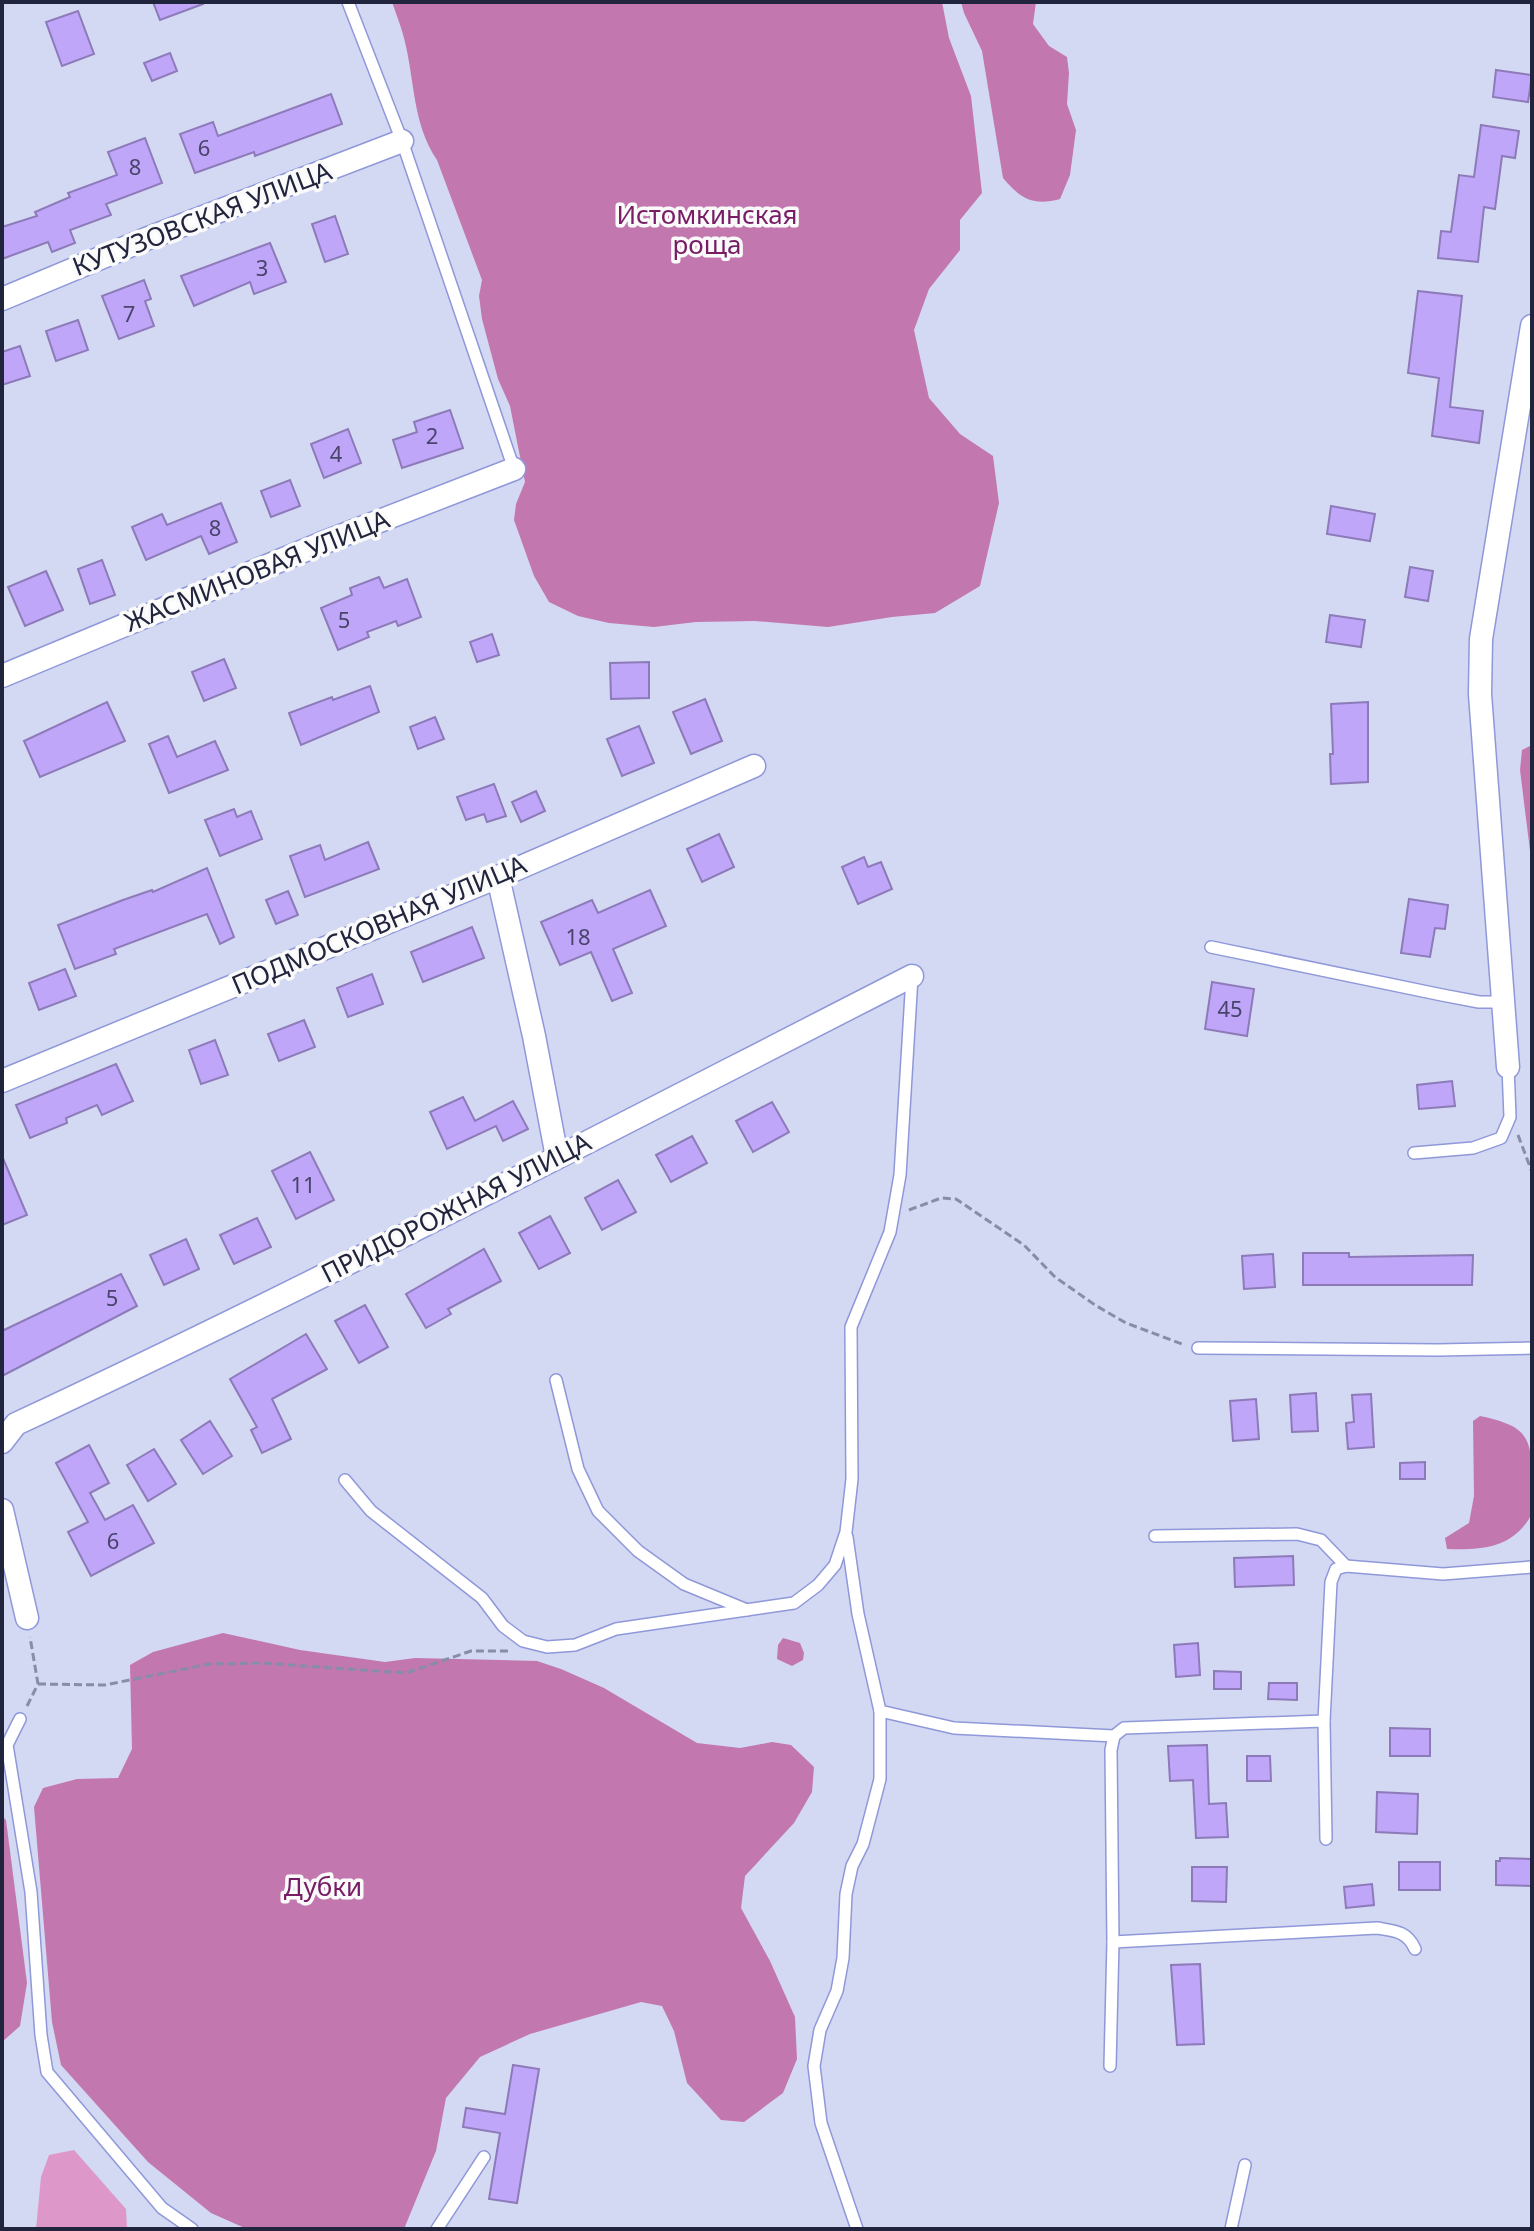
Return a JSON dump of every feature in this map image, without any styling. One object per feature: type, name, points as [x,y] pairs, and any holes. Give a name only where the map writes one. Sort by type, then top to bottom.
[{"type":"street","name":"КУТУЗОВСКАЯ УЛИЦА","points":[[2,299],[146,239],[402,141]]},
{"type":"street","points":[[1508,1067],[1480,694],[1481,639],[1532,326]]},
{"type":"street","name":"ЖАСМИНОВАЯ УЛИЦА","points":[[2,676],[320,544],[514,469]]},
{"type":"street","name":"ПОДМОСКОВНАЯ УЛИЦА","points":[[2,1081],[498,877],[754,766]]},
{"type":"street","points":[[498,877],[534,1036],[557,1157]]},
{"type":"street","name":"ПРИДОРОЖНАЯ УЛИЦА","points":[[2,1442],[16,1424],[204,1335],[912,976]]},
{"type":"street","points":[[2,1510],[27,1618]]},
{"type":"lane","points":[[348,2],[402,141],[514,469]]},
{"type":"lane","points":[[1211,947],[1479,1002],[1504,1002]]},
{"type":"lane","points":[[345,1480],[371,1511],[482,1598],[503,1626],[523,1641],[547,1647],[575,1645],[616,1629],[794,1603],[818,1585],[835,1565],[846,1532],[852,1479],[851,1327],[874,1275],[892,1222],[900,1175],[912,976]]},
{"type":"lane","points":[[1414,1153],[1473,1148],[1501,1138],[1510,1117],[1508,1067]]},
{"type":"lane","points":[[1198,1348],[1532,1348]]},
{"type":"lane","points":[[556,1380],[578,1469],[598,1511],[638,1551],[684,1584],[748,1611]]},
{"type":"lane","points":[[846,1532],[858,1614],[880,1711],[880,1779],[863,1844],[852,1866],[846,1894],[843,1958],[837,1991],[820,2030],[814,2066],[821,2123],[857,2229]]},
{"type":"lane","points":[[1155,1536],[1297,1534],[1321,1540],[1346,1566]]},
{"type":"lane","points":[[1326,1839],[1324,1721],[1331,1582],[1336,1569],[1346,1566],[1443,1574],[1532,1567]]},
{"type":"lane","points":[[880,1711],[954,1728],[1114,1736]]},
{"type":"lane","points":[[20,1719],[7,1745],[31,1892],[41,2035],[47,2072],[162,2208],[192,2229]]},
{"type":"lane","points":[[1110,2066],[1113,1942],[1111,1750],[1114,1736],[1124,1728],[1324,1721]]},
{"type":"lane","points":[[1113,1942],[1377,1928],[1403,1932],[1415,1949]]},
{"type":"lane","points":[[437,2229],[484,2157]]},
{"type":"lane","points":[[1231,2229],[1245,2165]]},
{"type":"path","points":[[1510,1117],[1532,1172]]},
{"type":"path","points":[[892,1222],[915,1206],[941,1198],[956,1199],[1024,1245],[1055,1277],[1095,1305],[1126,1323],[1198,1348]]},
{"type":"path","points":[[20,1719],[38,1684],[27,1618]]},
{"type":"path","points":[[38,1684],[105,1685],[209,1664],[261,1663],[406,1673],[471,1651],[502,1652],[547,1647]]},
{"type":"shaded area","points":[[74,2150],[126,2209],[127,2229],[36,2229],[41,2177],[49,2155]]},
{"type":"green space","name":"Истомкинская роща","points":[[392,2],[942,2],[949,38],[971,96],[982,193],[960,220],[960,250],[929,289],[914,330],[929,398],[960,434],[993,456],[999,503],[980,586],[935,613],[828,627],[755,621],[696,622],[654,627],[609,623],[578,616],[549,602],[534,576],[514,520],[516,504],[525,482],[510,406],[498,379],[482,319],[479,296],[482,280],[423,131],[408,54]]},
{"type":"green space","points":[[961,2],[1036,2],[1033,24],[1049,46],[1067,57],[1067,104],[1076,130],[1070,175],[1060,199],[1042,202],[1028,199],[1003,178],[982,51]]},
{"type":"green space","points":[[1532,745],[1532,867],[1520,770],[1522,750]]},
{"type":"green space","points":[[1480,1416],[1508,1424],[1524,1436],[1532,1466],[1531,1515],[1521,1529],[1503,1542],[1482,1548],[1447,1549],[1445,1538],[1469,1523],[1474,1496],[1473,1421]]},
{"type":"green space","name":"Дубки","points":[[223,1633],[300,1650],[385,1662],[415,1658],[537,1661],[604,1688],[697,1743],[740,1748],[772,1742],[791,1745],[814,1767],[812,1792],[794,1823],[745,1876],[741,1908],[770,1961],[795,2017],[797,2059],[783,2093],[744,2122],[721,2120],[687,2083],[674,2031],[662,2006],[641,2002],[530,2034],[480,2057],[446,2098],[436,2151],[404,2229],[247,2229],[211,2213],[148,2162],[61,2065],[52,2022],[34,1807],[43,1788],[77,1779],[118,1778],[132,1749],[130,1665],[153,1652]]},
{"type":"green space","points":[[783,1638],[800,1643],[803,1660],[792,1666],[777,1659],[778,1645]]},
{"type":"green space","points":[[2,1816],[6,1820],[27,1983],[20,2026],[2,2042]]},
{"type":"building","points":[[153,2],[203,2],[203,4],[160,20]]},
{"type":"building","points":[[78,11],[94,54],[62,66],[46,22]]},
{"type":"building","points":[[170,53],[177,71],[152,81],[144,63]]},
{"type":"building","points":[[1496,70],[1532,75],[1528,102],[1493,97]]},
{"type":"building","points":[[331,94],[342,124],[255,156],[254,152],[195,173],[180,134],[213,122],[218,136]]},
{"type":"building","points":[[1481,125],[1519,131],[1515,158],[1502,156],[1495,209],[1484,207],[1478,262],[1438,258],[1441,231],[1451,232],[1459,175],[1474,177]]},
{"type":"building","points":[[145,138],[162,183],[106,204],[111,215],[70,230],[75,243],[52,252],[48,242],[2,259],[2,227],[37,216],[35,212],[70,197],[68,193],[117,175],[108,152]]},
{"type":"building","points":[[335,216],[348,254],[325,262],[312,224]]},
{"type":"building","points":[[270,243],[286,282],[254,294],[250,282],[194,306],[181,276]]},
{"type":"building","points":[[144,280],[151,299],[145,301],[154,326],[119,339],[102,296]]},
{"type":"building","points":[[1418,291],[1462,296],[1450,407],[1483,411],[1479,443],[1432,436],[1439,378],[1408,373]]},
{"type":"building","points":[[78,320],[88,350],[56,361],[46,331]]},
{"type":"building","points":[[20,346],[30,376],[2,385],[2,352]]},
{"type":"building","points":[[450,410],[463,448],[402,468],[393,440],[417,432],[414,422]]},
{"type":"building","points":[[348,429],[361,463],[324,478],[311,444]]},
{"type":"building","points":[[290,480],[300,506],[271,517],[261,491]]},
{"type":"building","points":[[221,503],[237,542],[209,554],[201,536],[146,560],[132,527],[162,514],[167,525]]},
{"type":"building","points":[[1331,506],[1375,514],[1370,541],[1327,534]]},
{"type":"building","points":[[102,560],[115,595],[90,604],[78,569]]},
{"type":"building","points":[[1410,567],[1433,571],[1428,601],[1405,597]]},
{"type":"building","points":[[46,571],[63,610],[25,626],[8,587]]},
{"type":"building","points":[[379,577],[384,588],[407,579],[421,617],[398,626],[396,621],[367,632],[369,637],[338,650],[321,608],[352,595],[350,588]]},
{"type":"building","points":[[1330,615],[1365,620],[1361,647],[1326,642]]},
{"type":"building","points":[[492,634],[499,655],[477,662],[470,642]]},
{"type":"building","points":[[224,659],[236,688],[204,701],[192,672]]},
{"type":"building","points":[[649,662],[649,698],[611,699],[610,663]]},
{"type":"building","points":[[370,686],[379,712],[301,745],[289,713]]},
{"type":"building","points":[[705,699],[722,741],[691,754],[673,712]]},
{"type":"building","points":[[107,702],[125,741],[40,777],[24,741]]},
{"type":"building","points":[[1368,702],[1368,782],[1331,784],[1331,704]]},
{"type":"building","points":[[435,717],[444,739],[418,749],[410,727]]},
{"type":"building","points":[[639,726],[654,763],[622,776],[607,739]]},
{"type":"building","points":[[168,736],[177,757],[215,741],[228,770],[169,793],[149,744]]},
{"type":"building","points":[[494,784],[506,816],[487,822],[484,814],[466,820],[457,797]]},
{"type":"building","points":[[536,791],[545,811],[521,822],[512,802]]},
{"type":"building","points":[[234,809],[237,817],[251,811],[262,839],[220,856],[205,820]]},
{"type":"building","points":[[719,834],[734,867],[702,882],[687,849]]},
{"type":"building","points":[[368,842],[379,869],[305,897],[290,856],[320,845],[325,860]]},
{"type":"building","points":[[864,857],[868,867],[881,862],[892,889],[858,904],[842,867]]},
{"type":"building","points":[[207,868],[234,937],[220,944],[207,914],[114,949],[116,954],[75,969],[58,925],[153,892]]},
{"type":"building","points":[[650,890],[666,926],[613,949],[632,993],[612,1001],[591,952],[560,965],[541,922],[592,900],[598,913]]},
{"type":"building","points":[[288,891],[298,915],[276,924],[266,900]]},
{"type":"building","points":[[1409,899],[1448,905],[1445,929],[1435,928],[1430,957],[1401,953]]},
{"type":"building","points":[[472,927],[484,958],[423,982],[411,952]]},
{"type":"building","points":[[65,969],[76,996],[39,1010],[29,983]]},
{"type":"building","points":[[372,974],[383,1004],[348,1017],[337,988]]},
{"type":"building","points":[[1212,982],[1254,989],[1247,1036],[1205,1029]]},
{"type":"building","points":[[304,1020],[315,1047],[279,1061],[268,1034]]},
{"type":"building","points":[[215,1040],[228,1075],[201,1084],[189,1050]]},
{"type":"building","points":[[116,1064],[133,1101],[102,1115],[97,1105],[66,1118],[67,1123],[30,1138],[16,1105]]},
{"type":"building","points":[[1452,1081],[1455,1106],[1419,1109],[1417,1085]]},
{"type":"building","points":[[463,1097],[475,1121],[513,1101],[528,1129],[503,1141],[496,1126],[447,1149],[430,1112]]},
{"type":"building","points":[[772,1102],[789,1132],[753,1152],[736,1121]]},
{"type":"building","points":[[692,1136],[707,1163],[671,1182],[656,1155]]},
{"type":"building","points":[[310,1152],[334,1200],[296,1219],[272,1171]]},
{"type":"building","points":[[2,1156],[27,1215],[2,1225]]},
{"type":"building","points":[[618,1180],[636,1212],[602,1230],[585,1198]]},
{"type":"building","points":[[550,1216],[570,1253],[539,1269],[519,1233]]},
{"type":"building","points":[[257,1218],[271,1247],[234,1264],[220,1235]]},
{"type":"building","points":[[186,1239],[199,1269],[164,1285],[150,1255]]},
{"type":"building","points":[[484,1249],[501,1281],[448,1309],[451,1314],[426,1328],[406,1294]]},
{"type":"building","points":[[1303,1253],[1349,1253],[1349,1257],[1473,1255],[1472,1285],[1303,1285]]},
{"type":"building","points":[[1273,1254],[1275,1287],[1244,1289],[1242,1256]]},
{"type":"building","points":[[121,1274],[137,1306],[2,1376],[2,1331]]},
{"type":"building","points":[[365,1305],[388,1347],[359,1363],[335,1321]]},
{"type":"building","points":[[306,1334],[327,1369],[272,1399],[291,1439],[262,1453],[251,1430],[257,1427],[230,1379]]},
{"type":"building","points":[[1316,1393],[1318,1431],[1292,1432],[1290,1395]]},
{"type":"building","points":[[1371,1394],[1374,1447],[1348,1449],[1346,1423],[1354,1422],[1352,1395]]},
{"type":"building","points":[[1256,1399],[1259,1439],[1233,1441],[1230,1401]]},
{"type":"building","points":[[210,1421],[232,1456],[203,1474],[181,1440]]},
{"type":"building","points":[[89,1445],[109,1483],[90,1493],[105,1520],[133,1505],[154,1543],[91,1576],[68,1532],[88,1522],[56,1463]]},
{"type":"building","points":[[154,1449],[176,1484],[148,1501],[127,1465]]},
{"type":"building","points":[[1425,1462],[1425,1479],[1400,1479],[1400,1463]]},
{"type":"building","points":[[1293,1556],[1294,1585],[1235,1587],[1234,1558]]},
{"type":"building","points":[[1198,1643],[1200,1675],[1176,1677],[1174,1645]]},
{"type":"building","points":[[1214,1671],[1241,1672],[1241,1689],[1214,1689]]},
{"type":"building","points":[[1269,1683],[1297,1683],[1297,1700],[1268,1699]]},
{"type":"building","points":[[1390,1728],[1430,1729],[1430,1756],[1390,1756]]},
{"type":"building","points":[[1207,1745],[1209,1804],[1226,1803],[1228,1837],[1196,1838],[1193,1780],[1170,1781],[1168,1746]]},
{"type":"building","points":[[1247,1756],[1270,1756],[1271,1781],[1247,1781]]},
{"type":"building","points":[[1377,1792],[1418,1794],[1417,1834],[1376,1832]]},
{"type":"building","points":[[1500,1858],[1532,1859],[1532,1886],[1496,1885],[1496,1861]]},
{"type":"building","points":[[1399,1862],[1440,1862],[1440,1890],[1399,1890]]},
{"type":"building","points":[[1192,1867],[1227,1867],[1226,1902],[1192,1901]]},
{"type":"building","points":[[1372,1884],[1374,1905],[1346,1908],[1344,1887]]},
{"type":"building","points":[[1200,1964],[1204,2044],[1177,2045],[1171,1965]]},
{"type":"building","points":[[513,2065],[539,2069],[517,2203],[489,2199],[500,2133],[463,2127],[466,2108],[505,2114]]}]
